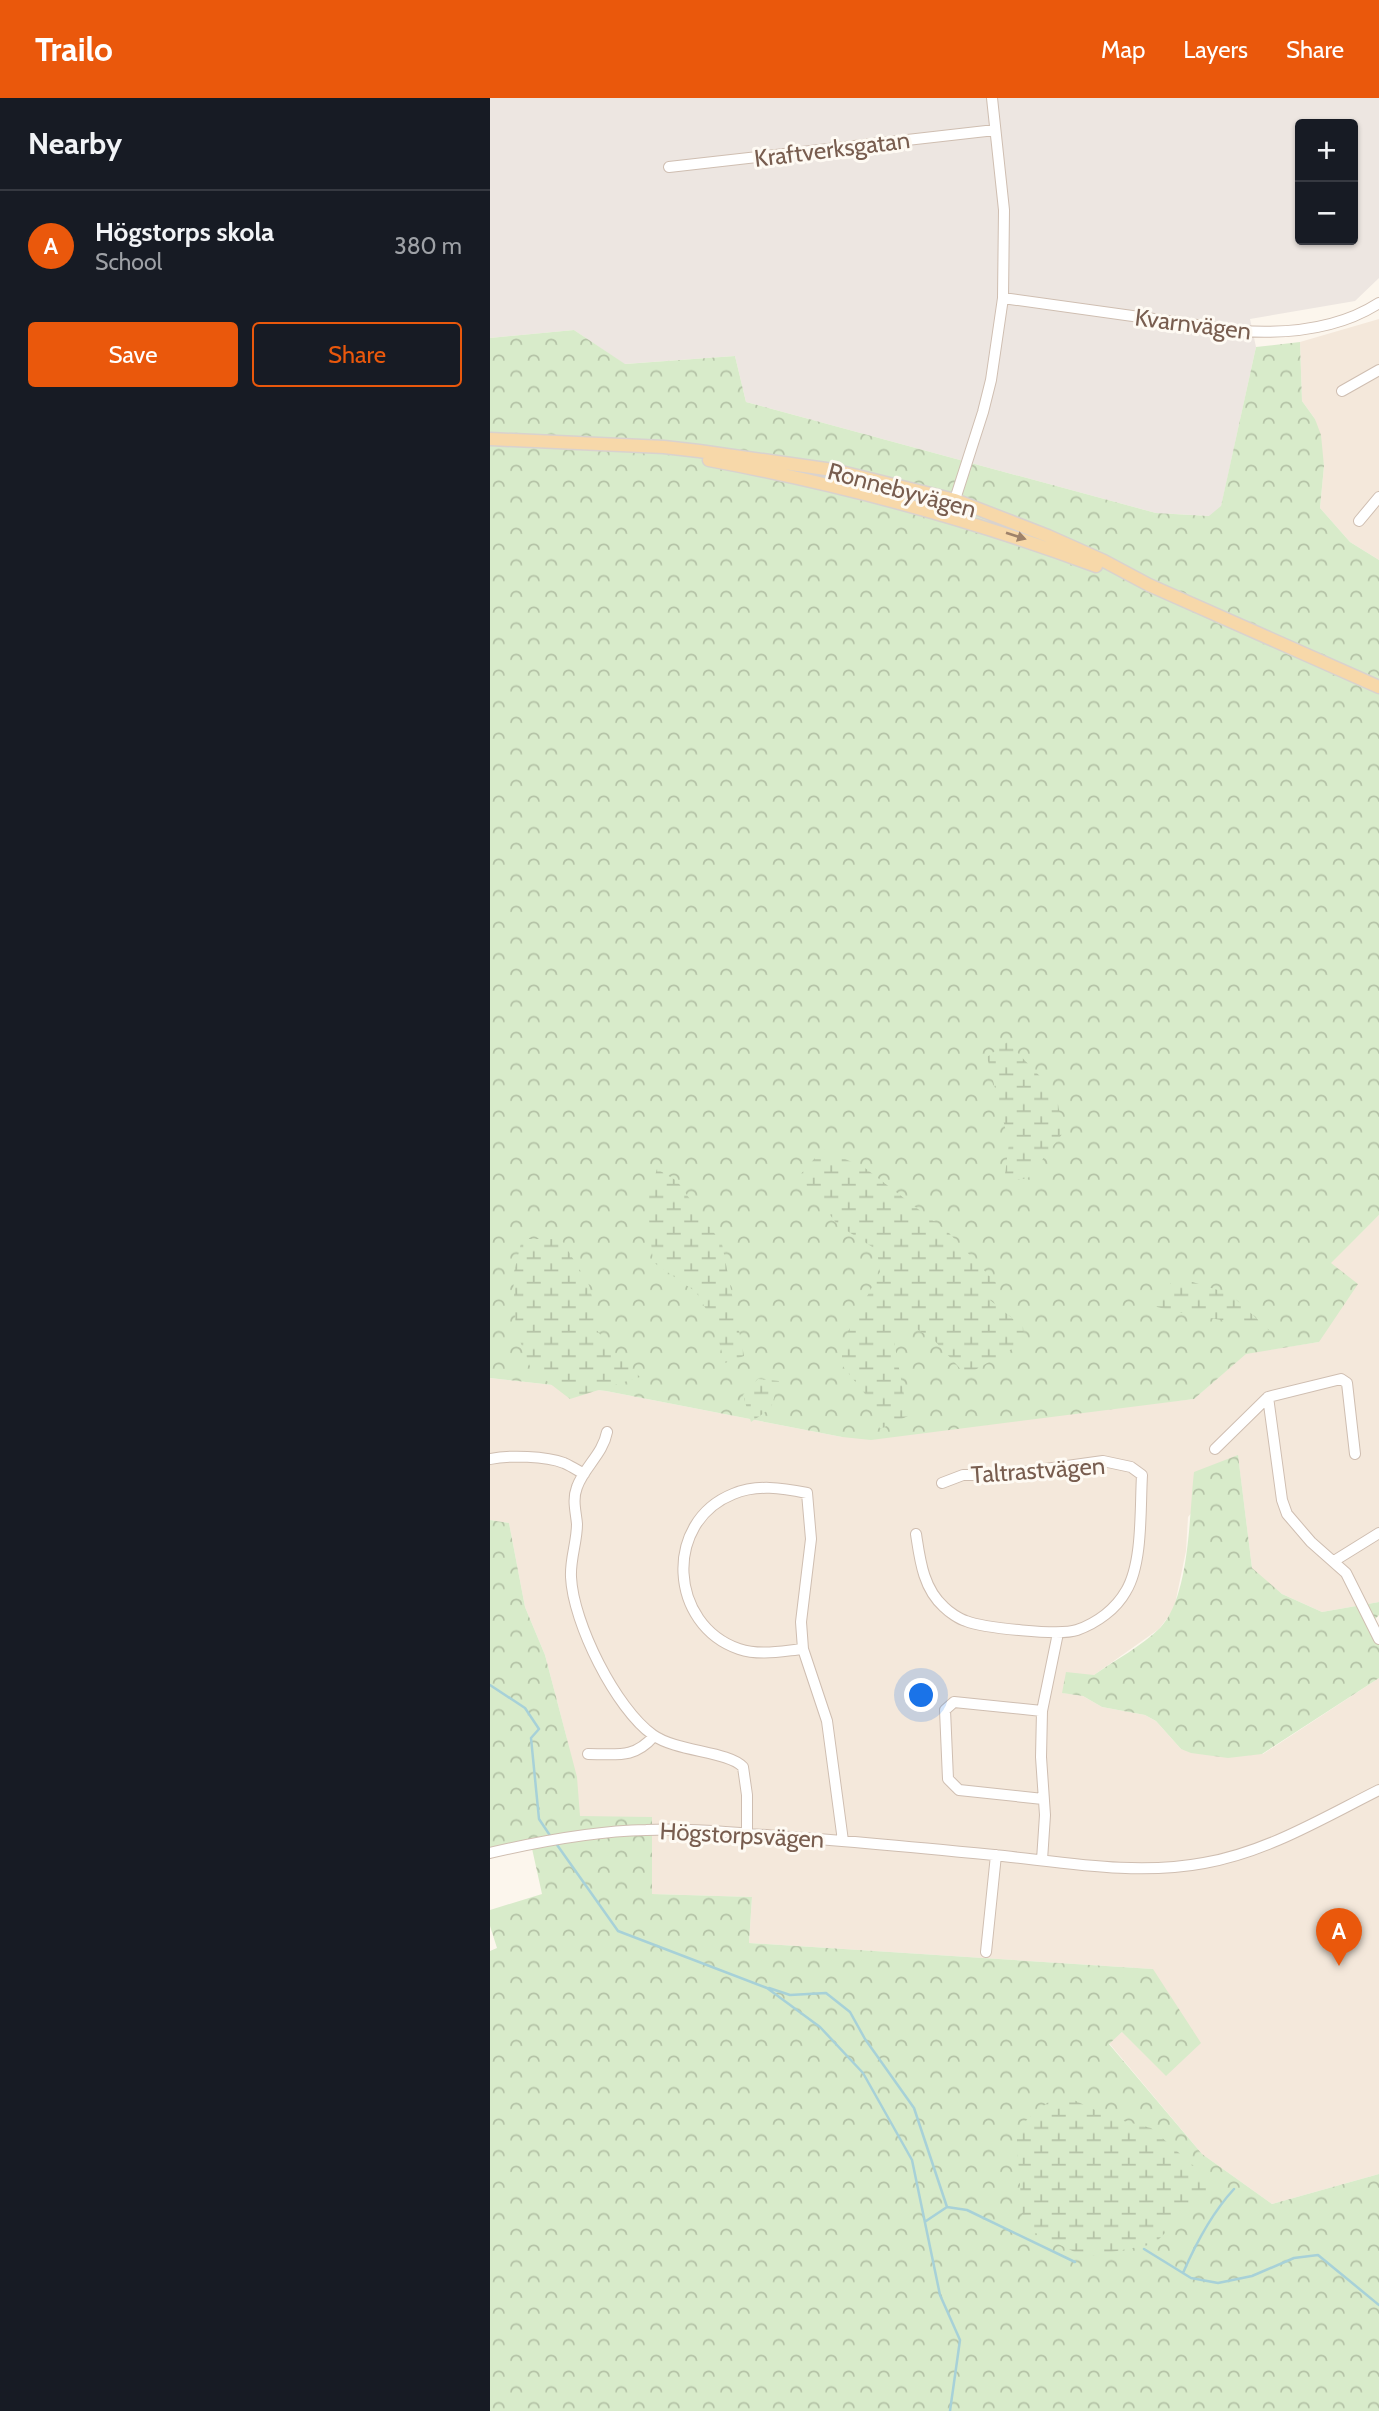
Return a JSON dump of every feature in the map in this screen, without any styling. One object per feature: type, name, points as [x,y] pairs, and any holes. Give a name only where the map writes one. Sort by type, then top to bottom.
[{"type":"main road","name":"Ronnebyvägen","points":[[490,439],[699,451],[833,470],[955,500],[1048,536],[1149,585]]},
{"type":"main road","name":"Ronnebyvägen","points":[[640,447],[663,454],[854,489],[1020,537],[1149,585],[1379,687]]},
{"type":"street","points":[[950,515],[984,412],[1003,298],[1004,210],[992,98]]},
{"type":"street","name":"Kraftverksgatan","points":[[669,167],[995,130]]},
{"type":"street","name":"Kvarnvägen","points":[[1003,298],[1270,333],[1313,327],[1355,315],[1379,303]]},
{"type":"street","points":[[1342,391],[1379,370]]},
{"type":"street","points":[[1359,522],[1379,496]]},
{"type":"street","points":[[1215,1450],[1268,1397],[1341,1380],[1347,1383],[1355,1454]]},
{"type":"street","points":[[1268,1397],[1282,1500],[1287,1514],[1311,1542],[1335,1560],[1346,1573],[1379,1639]]},
{"type":"street","points":[[607,1432],[602,1448],[576,1489],[577,1526],[571,1577],[578,1615],[595,1656],[621,1700],[654,1736],[671,1745],[732,1760],[743,1767],[747,1795],[747,1834]]},
{"type":"street","points":[[490,1459],[502,1457],[552,1460],[584,1474]]},
{"type":"street","name":"Taltrastvägen","points":[[942,1483],[964,1475],[1000,1475],[1103,1461],[1131,1467],[1142,1475],[1136,1567],[1126,1591],[1110,1611],[1091,1624],[1075,1631],[1058,1633]]},
{"type":"street","points":[[803,1649],[771,1653],[741,1650],[715,1636],[701,1623],[691,1605],[682,1564],[688,1541],[698,1522],[714,1505],[732,1494],[753,1488],[780,1488],[807,1493],[811,1539],[801,1622],[803,1649],[827,1721],[843,1841]]},
{"type":"street","points":[[1335,1560],[1379,1533]]},
{"type":"street","points":[[916,1534],[921,1566],[929,1589],[944,1608],[967,1622],[1058,1633],[1042,1712],[1042,1860]]},
{"type":"street","points":[[1042,1712],[954,1702],[945,1710],[948,1779],[959,1790],[1043,1799]]},
{"type":"street","points":[[588,1754],[635,1753],[654,1736]]},
{"type":"street","name":"Högstorpsvägen","points":[[490,1853],[566,1837],[627,1831],[690,1830],[843,1841],[1133,1869],[1204,1864],[1245,1853],[1286,1837],[1379,1790]]},
{"type":"street","points":[[986,1952],[996,1855]]},
{"type":"shaded area","points":[[490,98],[1379,98],[1379,278],[1355,301],[1250,319],[1256,347],[1221,507],[1210,516],[1156,513],[746,402],[735,356],[624,364],[574,330],[490,338]]},
{"type":"shaded area","points":[[1379,319],[1379,560],[1350,542],[1320,508],[1324,466],[1315,419],[1302,401],[1300,342]]},
{"type":"shaded area","points":[[1379,1215],[1379,1602],[1322,1612],[1282,1594],[1256,1573],[1252,1568],[1238,1456],[1188,1517],[1186,1551],[1174,1609],[1159,1629],[1094,1675],[1063,1693],[1083,1696],[1102,1707],[1145,1715],[1156,1721],[1181,1749],[1263,1754],[1379,1678],[1379,2174],[1272,2204],[1202,2154],[1109,2043],[1122,2032],[1153,1969],[749,1943],[752,1897],[652,1894],[573,1817],[568,1743],[545,1655],[525,1607],[509,1523],[490,1520],[490,1378],[606,1391],[842,1437],[1194,1399],[1246,1353],[1319,1342],[1330,1263]]},
{"type":"green space","points":[[574,330],[625,364],[735,356],[746,402],[1156,513],[1209,516],[1221,506],[1256,347],[1300,342],[1302,401],[1315,419],[1321,435],[1324,466],[1320,508],[1350,542],[1379,560],[1379,1215],[1331,1263],[1358,1284],[1319,1342],[1246,1354],[1194,1399],[871,1440],[842,1437],[606,1391],[490,1378],[490,338]]},
{"type":"green space","points":[[1007,1042],[1056,1093],[1063,1133],[1028,1178],[1004,1182],[1009,1143],[987,1057]]},
{"type":"green space","points":[[823,1149],[865,1168],[949,1233],[998,1285],[990,1300],[1023,1327],[1024,1342],[966,1375],[934,1340],[906,1322],[892,1331],[908,1416],[880,1429],[869,1399],[842,1365],[842,1343],[880,1272],[877,1250],[838,1225],[799,1176]]},
{"type":"green space","points":[[657,1169],[677,1181],[722,1244],[744,1356],[725,1363],[713,1321],[696,1292],[653,1262],[647,1201]]},
{"type":"green space","points":[[522,1239],[561,1239],[589,1285],[594,1305],[594,1326],[612,1351],[640,1377],[570,1399],[531,1369],[516,1331],[513,1276]]},
{"type":"green space","points":[[1177,1277],[1230,1294],[1269,1330],[1149,1305]]},
{"type":"green space","points":[[758,1379],[779,1381],[771,1408],[751,1422],[743,1395]]},
{"type":"green space","points":[[1238,1455],[1252,1568],[1282,1594],[1322,1612],[1379,1602],[1379,1615],[1369,1625],[1379,1642],[1379,1678],[1262,1754],[1228,1758],[1181,1749],[1156,1721],[1145,1715],[1102,1707],[1083,1696],[1062,1693],[1066,1672],[1094,1675],[1137,1647],[1160,1628],[1170,1614],[1183,1576],[1194,1472]]},
{"type":"green space","points":[[490,1520],[509,1523],[525,1607],[545,1655],[577,1777],[580,1816],[652,1817],[652,1894],[752,1897],[749,1943],[1153,1969],[1201,2043],[1166,2076],[1122,2032],[1109,2044],[1202,2154],[1272,2204],[1379,2174],[1379,2411],[490,2411],[490,1951],[497,1948],[490,1926],[490,1910],[542,1894],[531,1844],[490,1853]]},
{"type":"green space","points":[[1059,2093],[1112,2118],[1151,2128],[1214,2184],[1154,2244],[1085,2257],[1023,2227],[1016,2129]]},
{"type":"waterway","points":[[490,1685],[525,1708],[539,1729],[531,1738],[539,1819],[551,1837]]},
{"type":"waterway","points":[[555,1842],[618,1931],[767,1988],[820,2027],[863,2073],[912,2160],[940,2295],[960,2340],[950,2411]]},
{"type":"waterway","points":[[769,1988],[790,1995],[826,1993],[850,2012],[865,2039],[914,2108],[947,2207]]},
{"type":"waterway","points":[[1183,2273],[1205,2229],[1234,2189]]},
{"type":"waterway","points":[[926,2221],[947,2207],[967,2210],[1075,2262]]},
{"type":"waterway","points":[[1144,2249],[1191,2278],[1218,2283],[1252,2276],[1294,2258],[1318,2255],[1379,2305]]},
{"type":"place","name":"Högstorps skola","points":[[1339,1966]]}]
